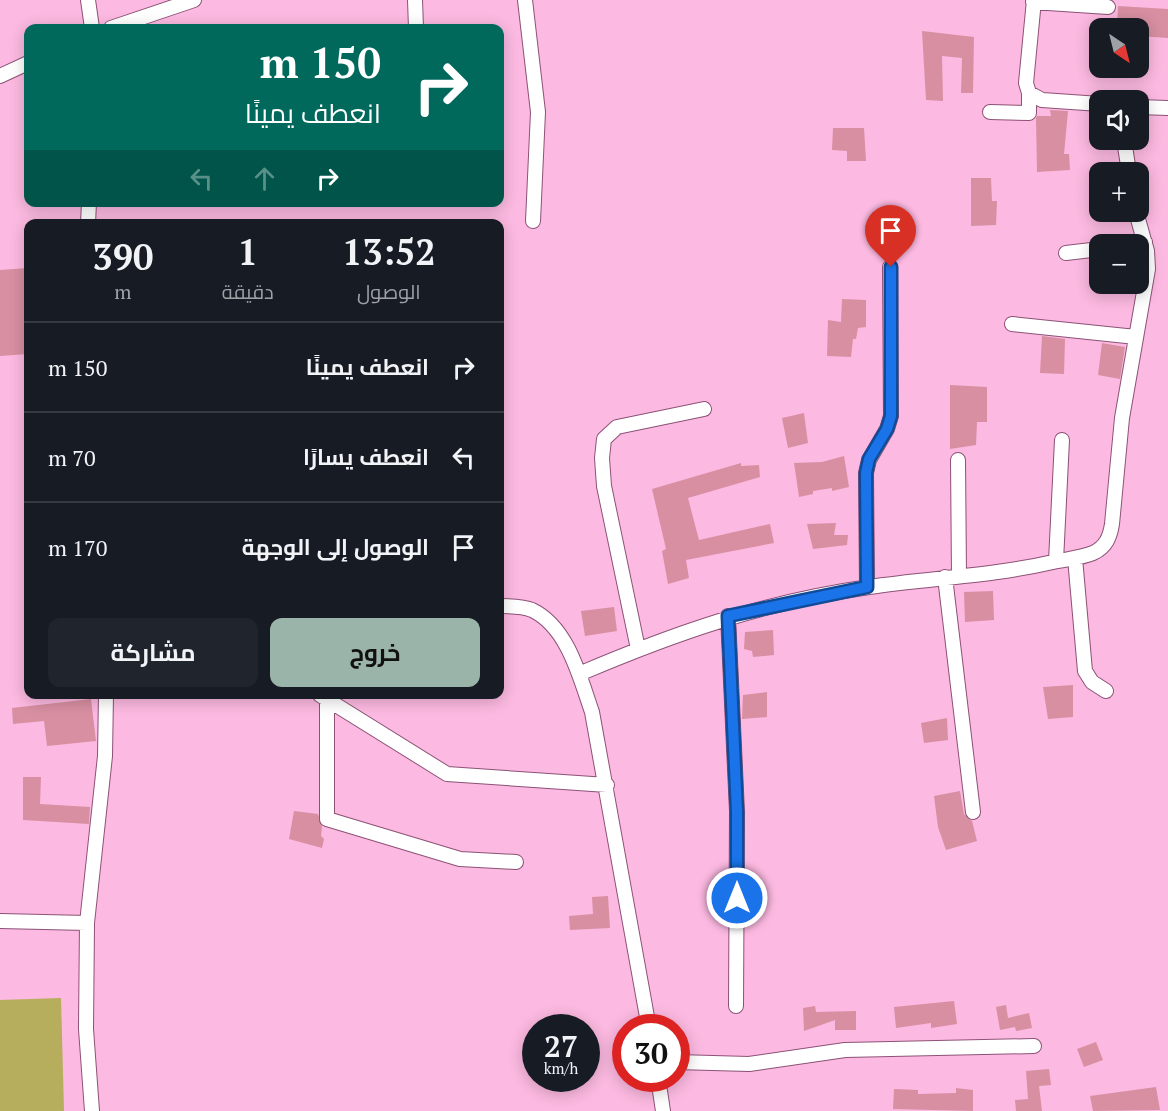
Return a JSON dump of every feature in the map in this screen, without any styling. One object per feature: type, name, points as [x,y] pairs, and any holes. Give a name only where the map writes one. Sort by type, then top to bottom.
[{"type":"street","points":[[88,0],[91,24]]},
{"type":"street","points":[[123,24],[194,0]]},
{"type":"street","points":[[415,0],[416,24]]},
{"type":"street","points":[[525,0],[538,112],[533,221]]},
{"type":"street","points":[[990,112],[1029,113],[1029,93],[1026,83],[1034,1],[1108,7]]},
{"type":"street","points":[[0,76],[24,65]]},
{"type":"street","points":[[1029,93],[1042,99],[1089,103]]},
{"type":"street","points":[[1149,107],[1168,108]]},
{"type":"street","points":[[1066,253],[1089,250]]},
{"type":"street","points":[[867,587],[866,473],[869,459],[887,429],[892,405],[891,267]]},
{"type":"street","points":[[579,674],[638,649],[728,616],[867,587],[1020,570],[1075,558],[1103,548],[1110,537],[1122,418],[1144,294]]},
{"type":"street","points":[[1012,324],[1136,337]]},
{"type":"street","points":[[638,649],[604,486],[603,446],[609,433],[617,427],[705,409]]},
{"type":"street","points":[[1056,561],[1062,440]]},
{"type":"street","points":[[958,460],[952,576],[973,812]]},
{"type":"street","points":[[1075,558],[1085,671],[1092,682],[1107,691]]},
{"type":"street","points":[[504,607],[531,610],[554,627],[579,674],[592,712],[607,785],[647,1014]]},
{"type":"street","points":[[728,616],[737,812],[736,1006]]},
{"type":"street","points":[[92,1111],[86,1029],[87,923],[105,756],[106,699]]},
{"type":"street","points":[[324,699],[327,819],[460,859],[516,862]]},
{"type":"street","points":[[330,699],[447,774],[607,785]]},
{"type":"street","points":[[0,921],[87,923]]},
{"type":"street","points":[[690,1062],[749,1064],[845,1050],[1034,1046]]},
{"type":"street","points":[[660,1092],[663,1111]]},
{"type":"shaded area","points":[[61,998],[64,1111],[0,1111],[0,1000]]},
{"type":"building","points":[[1118,6],[1168,9],[1168,38],[1149,37],[1149,18],[1117,18]]},
{"type":"building","points":[[922,31],[974,37],[973,93],[961,93],[962,58],[942,56],[943,101],[926,100]]},
{"type":"building","points":[[1050,110],[1068,111],[1064,154],[1069,154],[1070,170],[1037,172],[1036,118],[1037,116],[1051,116]]},
{"type":"building","points":[[833,128],[864,128],[866,161],[847,161],[847,151],[832,150]]},
{"type":"building","points":[[971,178],[991,178],[992,201],[997,201],[996,225],[971,226]]},
{"type":"building","points":[[24,268],[24,354],[0,356],[0,270]]},
{"type":"building","points":[[842,299],[866,300],[866,327],[858,328],[856,339],[853,339],[851,357],[827,356],[828,320],[841,322]]},
{"type":"building","points":[[1042,336],[1065,339],[1064,374],[1040,373]]},
{"type":"building","points":[[1102,343],[1125,347],[1120,379],[1098,375]]},
{"type":"building","points":[[950,385],[987,387],[987,422],[977,422],[976,445],[950,449]]},
{"type":"building","points":[[804,413],[808,443],[788,448],[782,418]]},
{"type":"building","points":[[844,456],[849,487],[832,491],[832,488],[813,491],[813,494],[799,497],[794,463],[822,462]]},
{"type":"building","points":[[741,463],[741,466],[759,465],[760,477],[688,498],[699,540],[770,524],[774,543],[686,560],[689,578],[668,584],[662,551],[666,549],[652,489]]},
{"type":"building","points":[[836,523],[834,535],[848,535],[847,545],[813,549],[807,524]]},
{"type":"building","points":[[993,591],[994,620],[965,622],[964,592]]},
{"type":"building","points":[[614,607],[617,631],[585,636],[581,611]]},
{"type":"building","points":[[773,630],[774,655],[753,657],[752,651],[744,649],[745,632]]},
{"type":"building","points":[[1073,685],[1073,717],[1048,719],[1043,687]]},
{"type":"building","points":[[767,692],[767,717],[742,719],[743,695]]},
{"type":"building","points":[[91,699],[96,741],[47,746],[44,721],[13,724],[12,708]]},
{"type":"building","points":[[947,718],[948,740],[924,743],[921,723]]},
{"type":"building","points":[[23,777],[41,777],[40,804],[90,807],[89,824],[23,820]]},
{"type":"building","points":[[960,791],[964,814],[972,821],[977,841],[946,850],[938,827],[934,796]]},
{"type":"building","points":[[294,811],[318,814],[322,826],[321,836],[324,839],[322,848],[289,839]]},
{"type":"building","points":[[608,896],[610,928],[570,930],[569,916],[593,914],[592,897]]},
{"type":"building","points":[[954,1001],[957,1024],[931,1028],[931,1023],[896,1028],[894,1007]]},
{"type":"building","points":[[1006,1005],[1008,1018],[1029,1013],[1032,1028],[1016,1031],[1015,1027],[1000,1030],[996,1007]]},
{"type":"building","points":[[815,1006],[816,1012],[856,1011],[856,1030],[835,1030],[835,1020],[804,1031],[803,1008]]},
{"type":"building","points":[[1096,1042],[1103,1060],[1084,1067],[1077,1049]]},
{"type":"building","points":[[1049,1069],[1051,1085],[1039,1086],[1042,1111],[1016,1111],[1015,1100],[1028,1099],[1026,1071]]},
{"type":"building","points":[[1156,1087],[1160,1110],[1093,1111],[1090,1096]]},
{"type":"building","points":[[956,1088],[973,1090],[973,1111],[893,1109],[894,1089],[918,1090],[918,1094],[956,1093]]},
{"type":"route","points":[[737,898],[737,812],[728,616],[805,598],[867,587],[866,473],[869,459],[887,429],[891,416],[891,267]]}]
